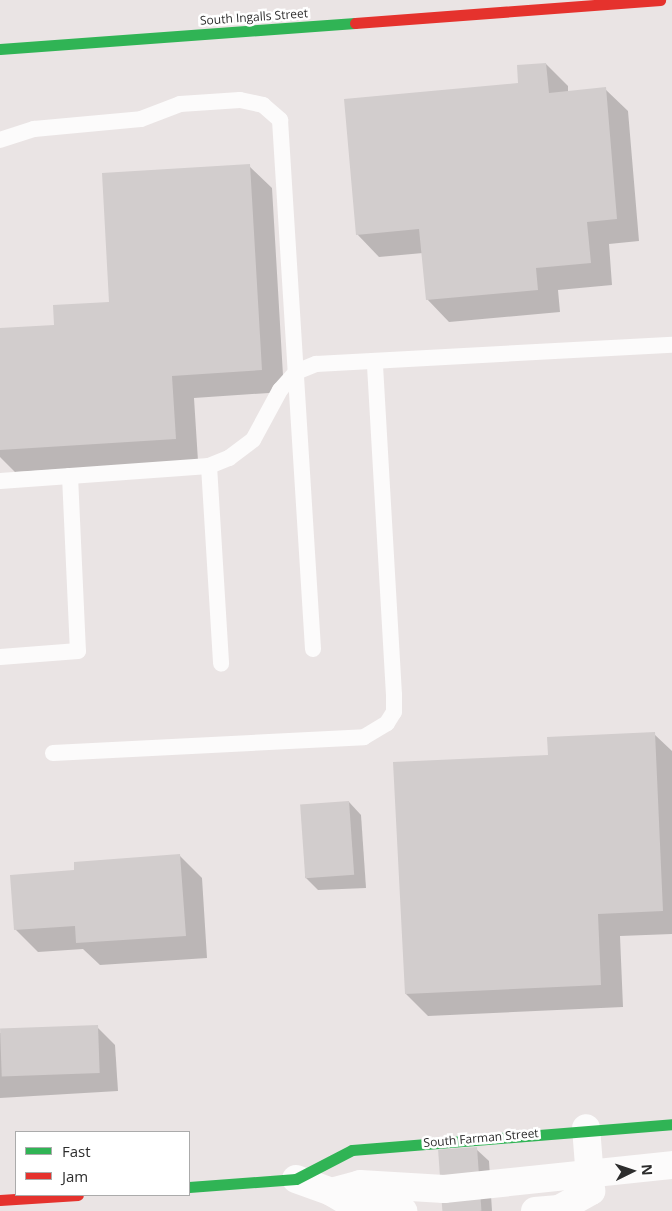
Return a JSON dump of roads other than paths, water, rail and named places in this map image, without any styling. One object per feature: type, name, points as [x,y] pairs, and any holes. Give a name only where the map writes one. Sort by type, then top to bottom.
[{"type":"street","name":"South Ingalls Street","points":[[0,49],[660,0]]},
{"type":"street","name":"South Farman Street","points":[[190,1187],[296,1179],[352,1150],[586,1128],[672,1124]]},
{"type":"street","points":[[586,1128],[590,1182]]},
{"type":"street","points":[[535,1211],[560,1209],[590,1182],[672,1165]]},
{"type":"street","points":[[331,1192],[360,1184],[444,1188],[590,1182],[672,1172]]},
{"type":"street","name":"South Farman Street","points":[[296,1179],[331,1192],[350,1204],[403,1211]]},
{"type":"street","points":[[0,1200],[62,1196]]},
{"type":"lane","points":[[0,140],[34,129],[141,119],[180,104],[240,100],[263,105],[280,120],[313,649]]},
{"type":"lane","points":[[0,481],[209,466],[229,458],[253,440],[280,390],[296,372],[316,364],[351,360],[375,362],[672,345]]},
{"type":"lane","points":[[53,753],[364,737],[387,723],[394,712],[394,695],[375,362]]},
{"type":"lane","points":[[209,466],[221,664]]},
{"type":"lane","points":[[0,657],[78,651],[70,476]]}]
